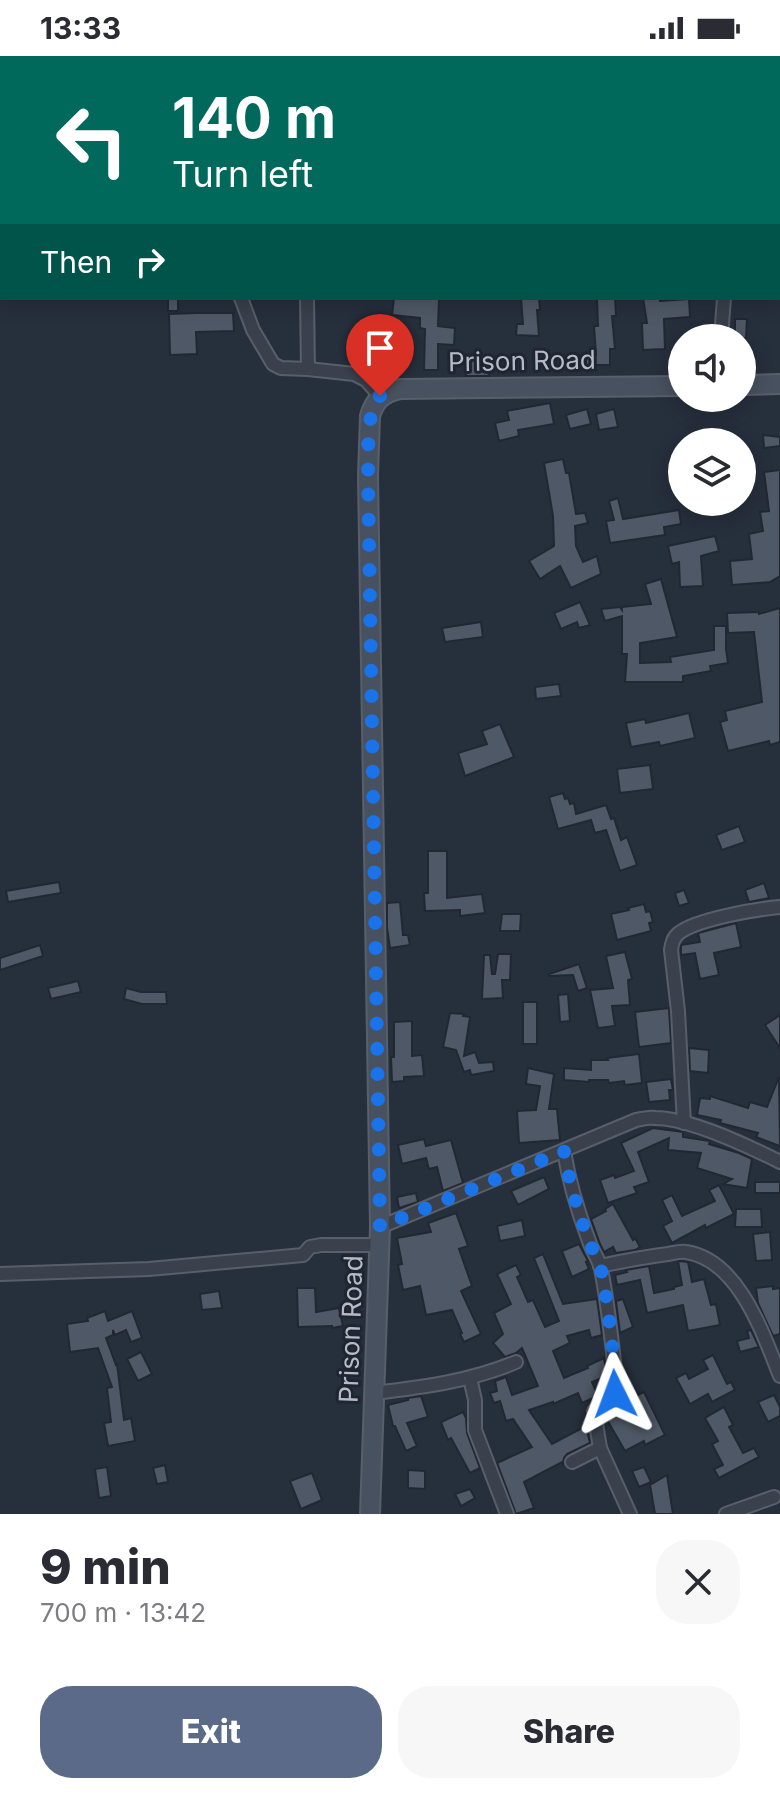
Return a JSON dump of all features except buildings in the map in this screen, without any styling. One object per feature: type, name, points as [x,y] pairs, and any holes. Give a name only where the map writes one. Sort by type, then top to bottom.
[{"type":"street","points":[[242,300],[253,330],[273,364],[281,368],[354,374],[366,380],[380,396]]},
{"type":"street","points":[[307,300],[308,369]]},
{"type":"street","points":[[722,324],[724,300]]},
{"type":"street","points":[[756,385],[780,384]]},
{"type":"street","name":"Prison Road","points":[[370,1514],[380,1236],[368,476],[370,416],[380,396],[400,389],[668,386]]},
{"type":"street","points":[[684,1123],[672,941],[679,933],[701,923],[780,907]]},
{"type":"street","points":[[0,1274],[149,1269],[303,1255],[310,1247],[380,1236],[636,1120],[655,1118],[684,1123],[780,1162]]},
{"type":"street","points":[[564,1151],[575,1202],[600,1266],[610,1325],[617,1386],[615,1394],[594,1411],[600,1448],[630,1514]]},
{"type":"street","points":[[600,1266],[685,1252],[707,1258],[733,1281],[756,1318],[780,1376]]},
{"type":"street","points":[[375,1393],[470,1378],[516,1362]]},
{"type":"street","points":[[470,1378],[475,1400],[475,1430],[507,1514]]},
{"type":"street","points":[[572,1462],[600,1448]]},
{"type":"street","points":[[726,1514],[774,1497]]},
{"type":"route","points":[[380,396],[370,416],[368,476],[380,1227],[564,1151],[575,1202],[600,1266],[610,1325],[617,1386],[615,1394]]}]
